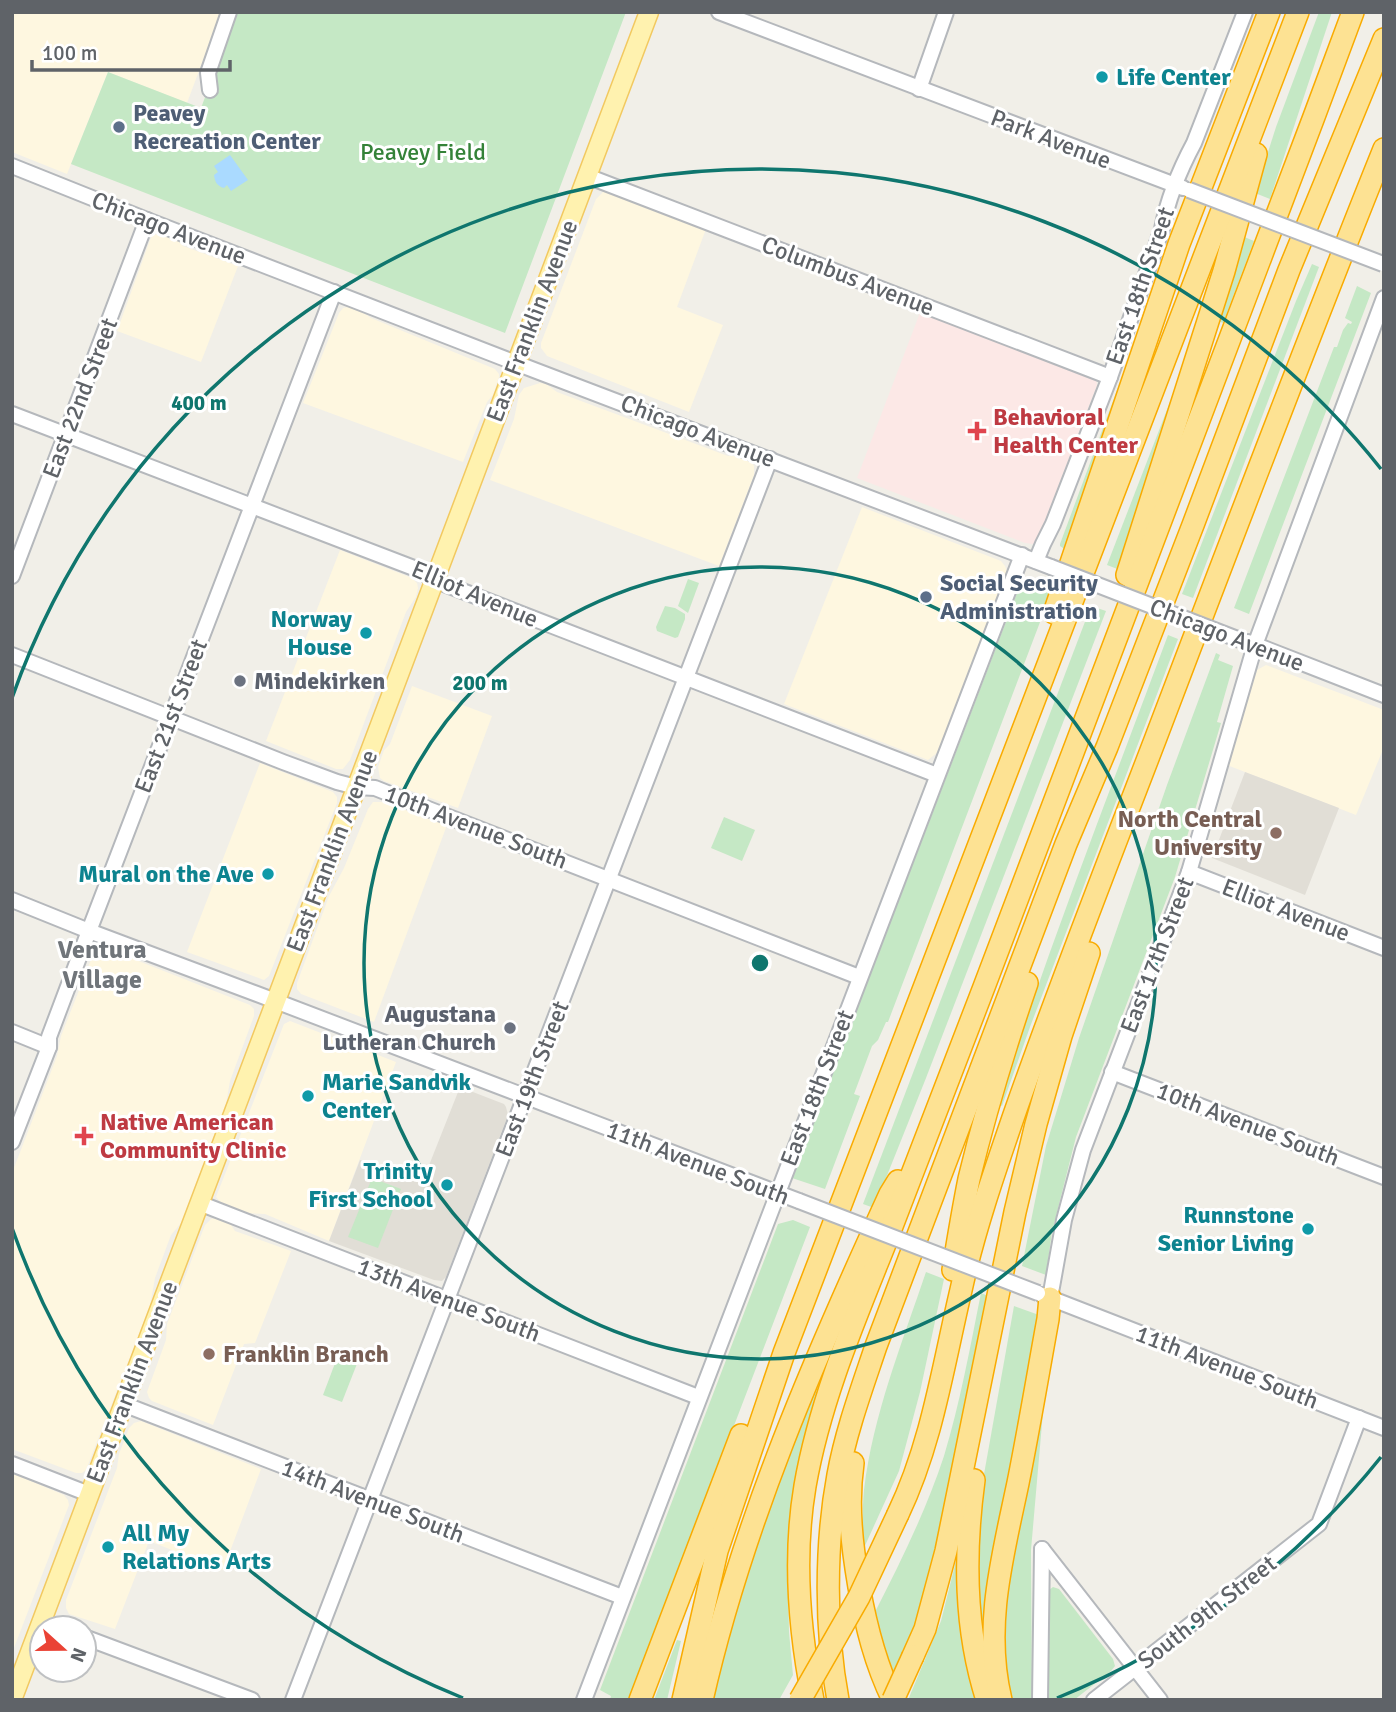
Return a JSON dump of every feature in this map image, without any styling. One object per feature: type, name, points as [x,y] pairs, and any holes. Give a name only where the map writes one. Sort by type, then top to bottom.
[{"type":"highway","points":[[960,890],[1179,244],[1269,12]]},
{"type":"highway","points":[[683,1700],[717,1551],[784,1353],[1298,12]]},
{"type":"highway","points":[[1282,202],[1341,12]]},
{"type":"highway","points":[[807,1700],[798,1632],[799,1535],[805,1486],[815,1442],[846,1341],[1068,768],[1353,12]]},
{"type":"highway","points":[[838,1700],[831,1656],[829,1564],[834,1499],[843,1451],[855,1409],[876,1346],[1037,917],[1107,747],[1289,270],[1384,39]]},
{"type":"highway","points":[[1068,768],[1224,271],[1287,41]]},
{"type":"highway","points":[[800,1700],[859,1597],[912,1483],[937,1402],[970,1252],[1005,1141],[1304,350],[1384,149]]},
{"type":"highway","points":[[1304,350],[1384,176]]},
{"type":"highway","points":[[893,1700],[925,1629],[946,1551],[1015,1212],[1061,1036],[1195,636]]},
{"type":"highway","points":[[898,1514],[928,1409],[964,1204],[986,1112],[1011,1029],[1107,747]]},
{"type":"highway","points":[[702,1700],[734,1580],[802,1393],[834,1315],[890,1194],[925,1142]]},
{"type":"highway","points":[[987,1700],[971,1625],[966,1548],[1015,1212]]},
{"type":"highway","points":[[893,1700],[883,1680],[868,1634],[852,1544],[850,1486],[862,1414],[902,1278]]},
{"type":"highway","points":[[1001,1700],[993,1656],[995,1603],[1048,1319],[1044,1296]]},
{"type":"highway","points":[[640,1700],[747,1421],[784,1353]]},
{"type":"highway","points":[[800,1600],[813,1700]]},
{"type":"main road","name":"East Franklin Avenue","points":[[43,1614],[649,12]]},
{"type":"main road","name":"East Franklin Avenue","points":[[13,1695],[28,1655]]},
{"type":"street","points":[[210,90],[208,72],[229,12]]},
{"type":"street","name":"Park Avenue","points":[[719,12],[1383,264]]},
{"type":"street","points":[[919,89],[946,12]]},
{"type":"street","name":"East 18th Street","points":[[1036,561],[1110,377],[1162,229],[1166,208],[1245,12]]},
{"type":"street","name":"Chicago Avenue","points":[[12,166],[517,363],[1384,695]]},
{"type":"street","name":"Columbus Avenue","points":[[587,176],[1110,377]]},
{"type":"street","name":"East 22nd Street","points":[[12,576],[147,220]]},
{"type":"street","name":"East 21st Street","points":[[12,1142],[49,1047],[49,1037],[89,931],[334,292]]},
{"type":"street","name":"East 17th Street","points":[[1044,1296],[1082,1152],[1189,872],[1255,645],[1384,298]]},
{"type":"street","name":"Elliot Avenue","points":[[12,414],[419,570],[434,580],[937,775]]},
{"type":"street","name":"East 19th Street","points":[[293,1700],[770,458]]},
{"type":"street","name":"East 18th Street","points":[[583,1700],[1022,555]]},
{"type":"street","name":"10th Avenue South","points":[[12,655],[283,762],[356,787],[375,788],[859,977]]},
{"type":"street","name":"Elliot Avenue","points":[[1189,872],[1384,948]]},
{"type":"street","name":"11th Avenue South","points":[[12,900],[1384,1427]]},
{"type":"street","points":[[12,1032],[49,1047]]},
{"type":"street","name":"10th Avenue South","points":[[1112,1072],[1384,1177]]},
{"type":"street","name":"13th Avenue South","points":[[199,1203],[698,1397]]},
{"type":"street","name":"14th Avenue South","points":[[123,1404],[622,1597]]},
{"type":"street","name":"South 9th Street","points":[[1094,1700],[1319,1524],[1359,1418]]},
{"type":"street","points":[[12,1464],[89,1494]]},
{"type":"street","points":[[1040,1700],[1042,1549],[1160,1700]]},
{"type":"street","points":[[98,1642],[251,1700]]},
{"type":"shaded area","points":[[12,12],[221,12],[187,103],[108,72],[67,174],[12,152]]},
{"type":"shaded area","points":[[609,191],[706,229],[677,307],[723,325],[689,412],[547,356],[541,348],[596,199],[603,192]]},
{"type":"shaded area","points":[[157,234],[175,238],[183,246],[238,266],[201,362],[117,331],[150,240]]},
{"type":"shaded area","points":[[348,307],[495,369],[499,374],[493,395],[487,402],[463,462],[303,403],[339,313]]},
{"type":"shaded area","name":"Behavioral Health Center","points":[[921,310],[1096,378],[1097,385],[1038,539],[1033,544],[857,478]]},
{"type":"shaded area","points":[[540,383],[557,392],[728,456],[743,455],[750,460],[754,466],[754,475],[719,566],[490,480],[514,419],[519,395],[524,388]]},
{"type":"shaded area","points":[[862,507],[1001,561],[1007,571],[938,752],[928,760],[784,704]]},
{"type":"shaded area","points":[[340,550],[412,578],[418,588],[416,597],[406,612],[350,760],[343,769],[336,769],[266,741]]},
{"type":"shaded area","points":[[1266,665],[1384,710],[1384,747],[1356,815],[1227,765],[1257,670]]},
{"type":"shaded area","points":[[412,686],[492,716],[458,808],[380,778],[378,767],[384,750],[390,744]]},
{"type":"shaded area","points":[[260,763],[333,792],[337,797],[337,803],[269,976],[264,980],[187,952]]},
{"type":"shaded area","name":"North Central University","points":[[1245,772],[1339,808],[1305,895],[1212,858]]},
{"type":"shaded area","points":[[373,802],[383,802],[447,825],[374,1022],[301,994],[297,989],[329,896]]},
{"type":"shaded area","points":[[103,947],[250,1005],[254,1009],[254,1016],[230,1081],[226,1104],[182,1222],[171,1235],[155,1278],[150,1306],[86,1470],[76,1473],[12,1449],[12,1173],[94,952]]},
{"type":"shaded area","points":[[290,1021],[396,1062],[329,1241],[265,1214],[244,1213],[222,1204],[216,1197],[284,1024]]},
{"type":"shaded area","points":[[460,1087],[504,1104],[508,1115],[446,1277],[442,1281],[434,1280],[329,1241],[360,1160],[422,1183]]},
{"type":"shaded area","points":[[216,1218],[229,1222],[235,1231],[291,1251],[255,1343],[244,1344],[213,1425],[152,1401],[147,1392],[166,1340],[167,1324],[205,1225]]},
{"type":"shaded area","points":[[141,1421],[261,1469],[223,1570],[149,1541],[115,1629],[98,1623],[98,1614],[69,1614],[66,1600],[117,1468],[119,1454],[129,1428]]},
{"type":"shaded area","points":[[12,1473],[64,1495],[69,1505],[12,1653]]},
{"type":"green space","name":"Peavey Field","points":[[237,12],[626,12],[505,333],[71,164],[108,72],[201,108]]},
{"type":"green space","points":[[1319,12],[1332,12],[1270,199],[1255,193],[1276,127]]},
{"type":"green space","points":[[1242,236],[1254,241],[1223,323],[1216,320]]},
{"type":"green space","points":[[1312,264],[1319,267],[1193,598],[1182,594],[1296,301]]},
{"type":"green space","points":[[1357,286],[1371,293],[1249,614],[1234,608],[1334,347],[1337,347],[1348,323],[1352,322],[1345,318]]},
{"type":"green space","points":[[1146,312],[1066,550],[1060,544]]},
{"type":"green space","points":[[1175,389],[1176,395],[1120,570],[1107,565]]},
{"type":"green space","points":[[688,579],[699,583],[688,613],[678,606]]},
{"type":"green space","points":[[1030,585],[1050,590],[1045,609],[888,1022],[872,1046],[854,1094],[860,1096],[825,1189],[792,1178],[1019,588]]},
{"type":"green space","points":[[665,606],[685,614],[678,637],[657,631],[656,627]]},
{"type":"green space","points":[[1091,606],[1106,611],[874,1208],[863,1204]]},
{"type":"green space","points":[[1168,635],[1178,639],[1002,1106],[998,1104],[1038,986]]},
{"type":"green space","points":[[1216,653],[1220,655],[1218,660],[1233,666],[1217,722],[1221,723],[1175,877],[1076,1137],[1052,1232],[1046,1275],[1022,1266],[1046,1146],[1079,1038]]},
{"type":"green space","points":[[724,817],[755,830],[742,861],[711,848]]},
{"type":"green space","points":[[372,1178],[401,1189],[378,1248],[348,1237]]},
{"type":"green space","points":[[793,1220],[810,1227],[629,1700],[610,1700],[611,1696],[600,1690],[778,1224]]},
{"type":"green space","points":[[926,1272],[944,1279],[920,1392],[899,1471],[863,1550],[864,1490],[874,1434],[889,1380]]},
{"type":"green space","points":[[981,1293],[993,1298],[931,1584],[909,1641],[893,1673],[874,1614],[921,1517],[944,1456],[960,1396]]},
{"type":"green space","points":[[1014,1306],[1039,1315],[987,1646],[979,1647],[976,1519]]},
{"type":"green space","points":[[837,1333],[815,1405],[790,1541],[789,1632],[793,1675],[779,1700],[710,1700],[768,1501]]},
{"type":"green space","points":[[1049,1343],[1031,1550],[1032,1700],[1007,1700],[998,1607]]},
{"type":"green space","points":[[362,1351],[342,1402],[323,1395],[337,1358]]},
{"type":"green space","points":[[956,1561],[962,1562],[982,1700],[908,1700],[941,1621]]},
{"type":"green space","points":[[1053,1587],[1059,1589],[1113,1659],[1115,1666],[1074,1700],[1047,1700],[1047,1595]]},
{"type":"green space","points":[[677,1640],[681,1641],[667,1700],[654,1700]]},
{"type":"water","points":[[230,155],[248,180],[231,191],[227,185],[224,188],[218,185],[214,175],[218,172],[214,166]]},
{"type":"place","name":"Life Center","points":[[1102,77]]},
{"type":"place","name":"Peavey Recreation Center","points":[[119,127]]},
{"type":"place","name":"Behavioral Health Center","points":[[977,431]]},
{"type":"place","name":"Social Security Administration","points":[[926,597]]},
{"type":"place","name":"Norway House","points":[[366,633]]},
{"type":"place","name":"Mindekirken","points":[[240,681]]},
{"type":"place","name":"North Central University","points":[[1276,833]]},
{"type":"place","name":"Mural on the Ave","points":[[268,874]]},
{"type":"place","name":"Augustana Lutheran Church","points":[[510,1028]]},
{"type":"place","name":"Marie Sandvik Center","points":[[308,1096]]},
{"type":"place","name":"Native American Community Clinic","points":[[84,1136]]},
{"type":"place","name":"Trinity First School","points":[[447,1185]]},
{"type":"place","name":"Runnstone Senior Living","points":[[1308,1229]]},
{"type":"place","name":"Franklin Branch","points":[[209,1354]]},
{"type":"place","name":"All My Relations Arts","points":[[108,1547]]},
{"type":"district","name":"Ventura Village","points":[[102,964]]}]
